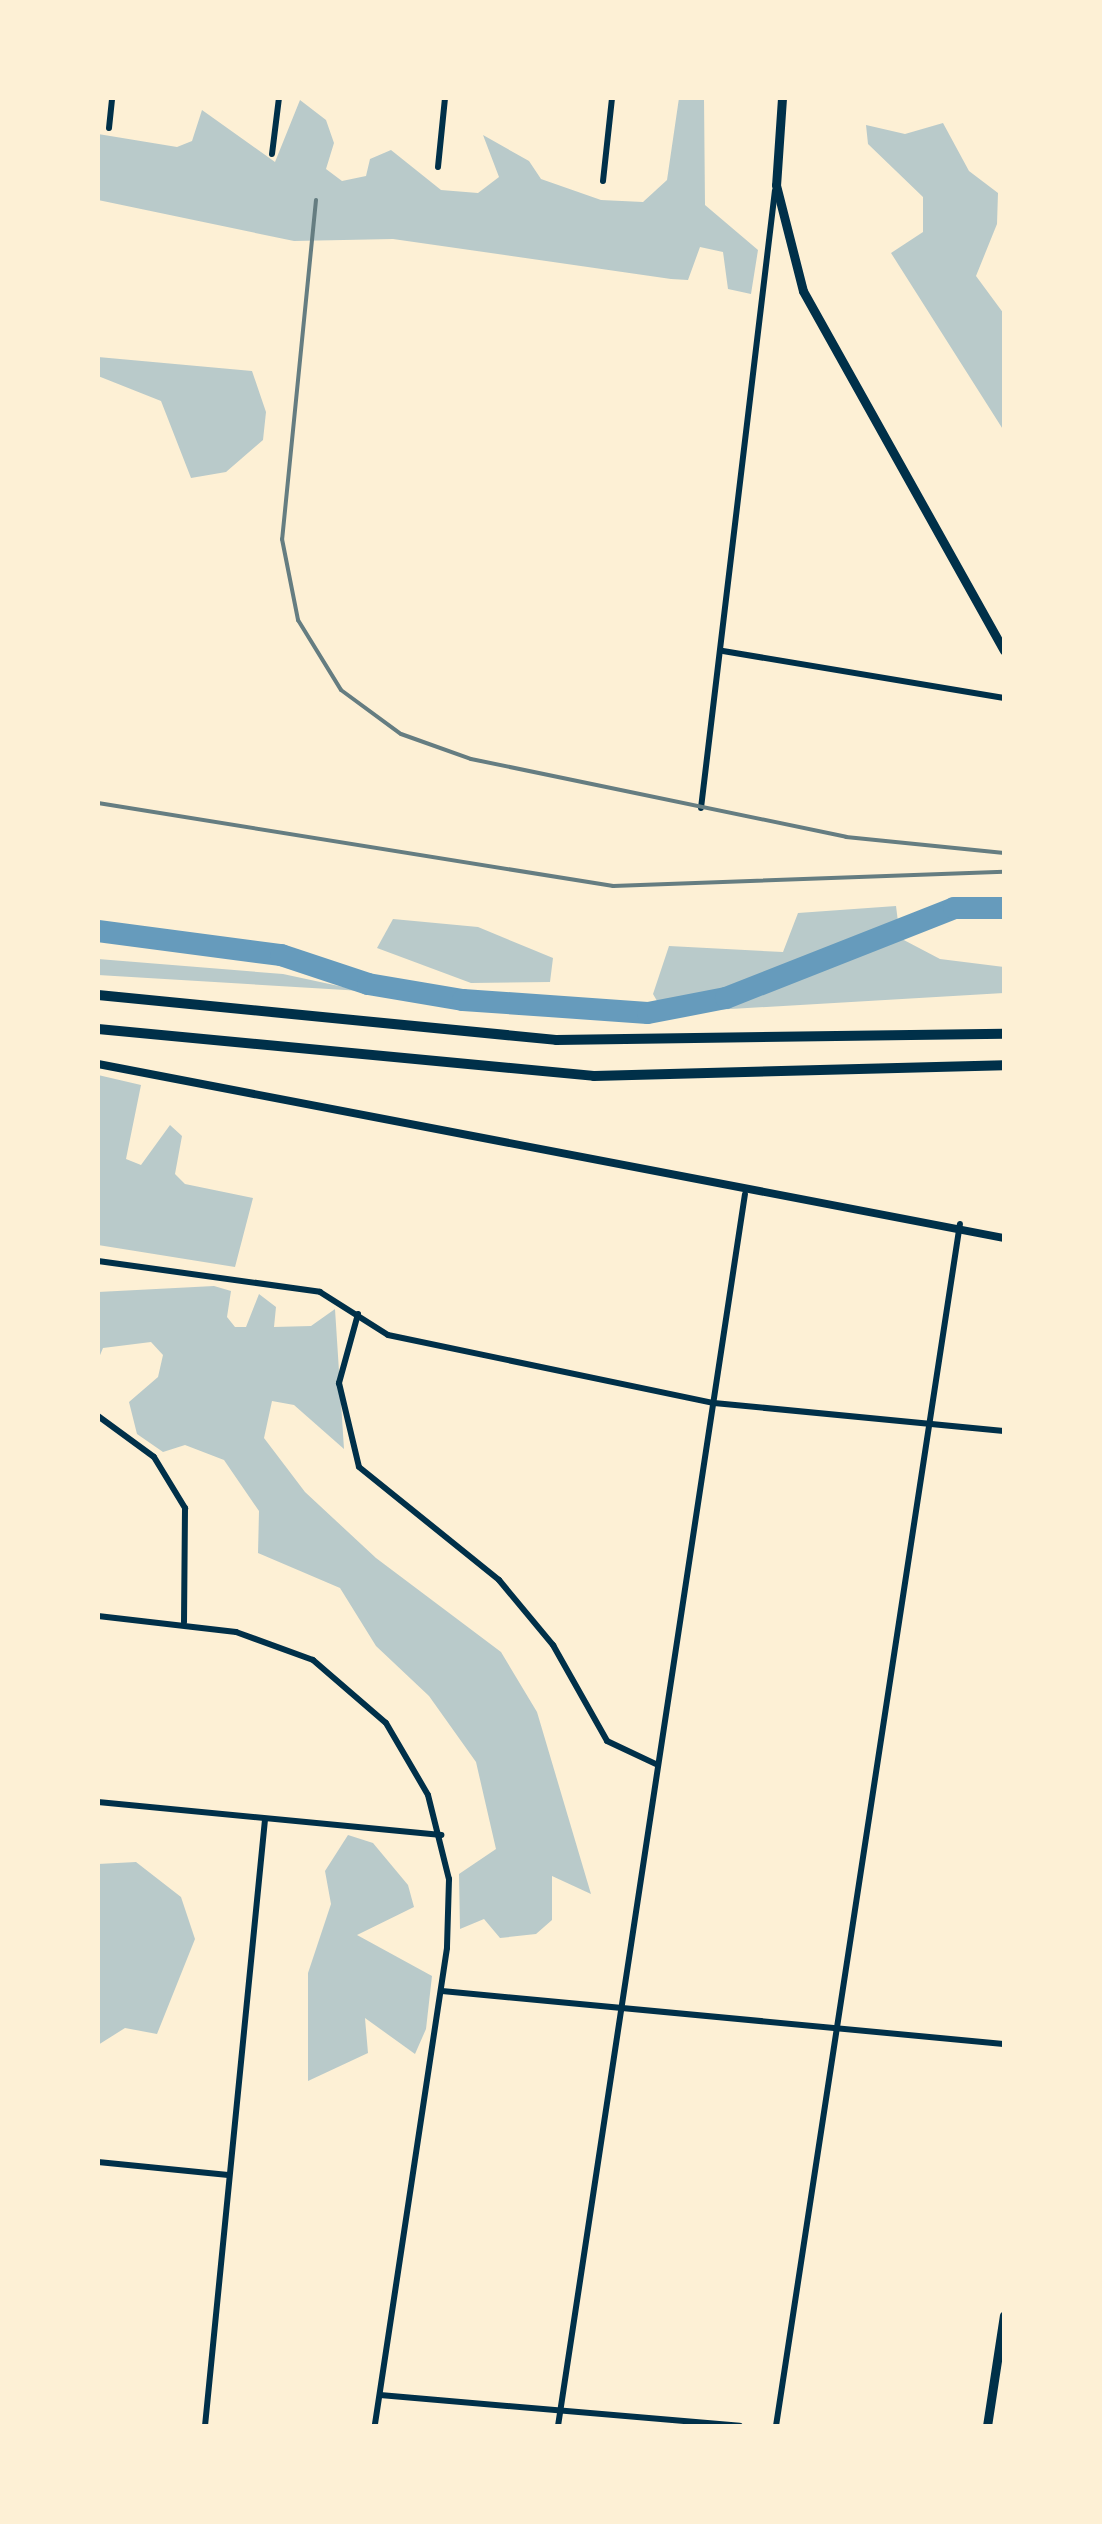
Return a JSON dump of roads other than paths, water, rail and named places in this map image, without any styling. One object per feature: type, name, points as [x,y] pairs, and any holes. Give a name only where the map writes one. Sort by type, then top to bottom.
[{"type":"highway","points":[[98,995],[556,1040],[1004,1034]]},
{"type":"highway","points":[[98,1029],[594,1076],[1004,1065]]},
{"type":"main road","points":[[782,98],[776,185],[821,331],[1004,652]]},
{"type":"main road","points":[[987,2426],[1004,2314]]},
{"type":"street","points":[[109,128],[112,98]]},
{"type":"street","points":[[272,154],[279,98]]},
{"type":"street","points":[[438,166],[446,98]]},
{"type":"street","points":[[603,181],[612,98]]},
{"type":"street","points":[[701,808],[776,185]]},
{"type":"street","points":[[722,651],[1004,698]]},
{"type":"street","points":[[98,1064],[745,1194],[960,1224],[1004,1238]]},
{"type":"street","points":[[558,2426],[745,1194]]},
{"type":"street","points":[[776,2426],[960,1224]]},
{"type":"street","points":[[98,1261],[320,1292],[388,1335],[714,1404],[1004,1432]]},
{"type":"street","points":[[358,1314],[339,1383],[359,1467],[500,1580],[554,1645],[607,1742],[658,1765]]},
{"type":"street","points":[[98,1416],[154,1457],[180,1498],[190,1548],[184,1622]]},
{"type":"street","points":[[98,1616],[184,1622],[284,1646],[355,1691],[408,1755],[440,1835],[451,1908],[442,1991],[374,2426]]},
{"type":"street","points":[[98,1802],[440,1835]]},
{"type":"street","points":[[205,2426],[265,1819]]},
{"type":"street","points":[[442,1991],[1004,2044]]},
{"type":"street","points":[[98,2162],[228,2175]]},
{"type":"street","points":[[380,2395],[740,2426]]},
{"type":"waterway","points":[[98,931],[281,955],[368,984],[463,1000],[648,1013],[726,998],[954,908],[1004,908]]},
{"type":"railway","points":[[316,200],[282,539],[298,620],[341,690],[401,734],[471,759],[846,837],[1004,853]]},
{"type":"railway","points":[[98,803],[613,886],[1004,872]]}]
